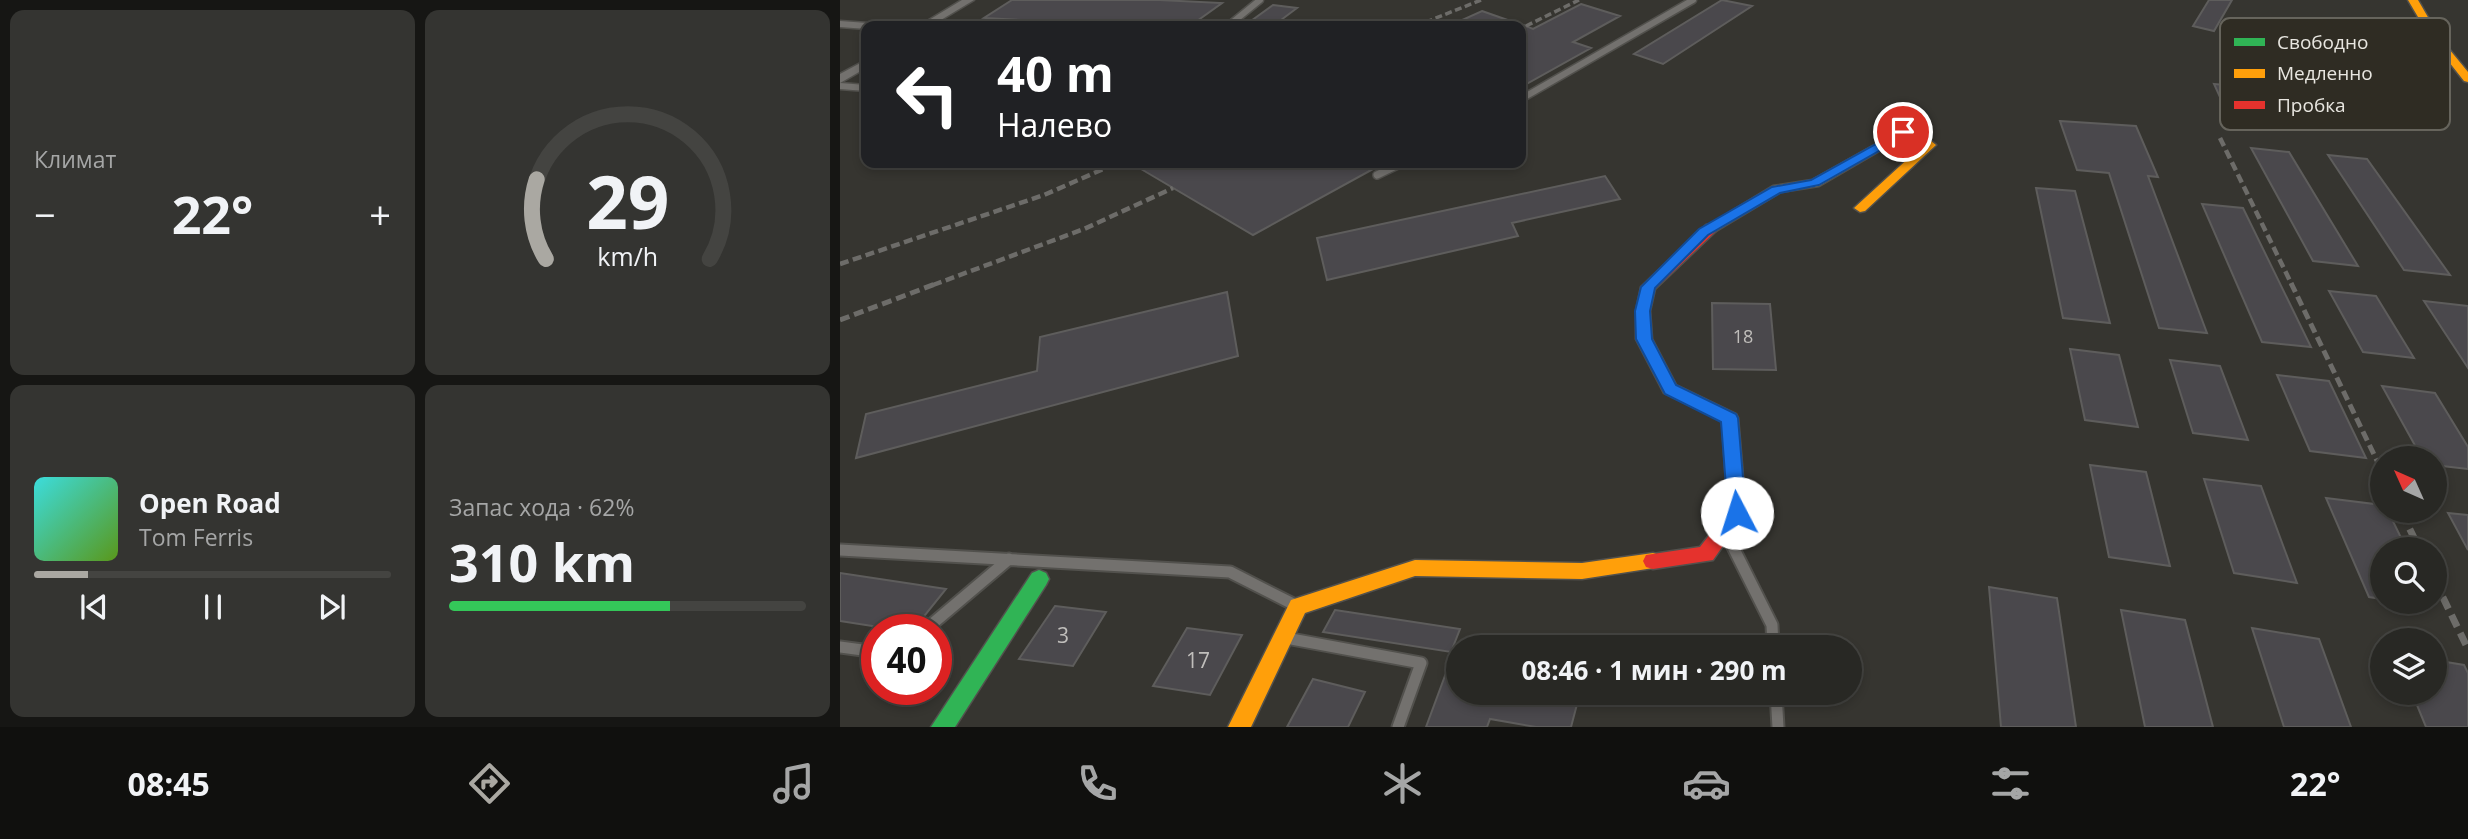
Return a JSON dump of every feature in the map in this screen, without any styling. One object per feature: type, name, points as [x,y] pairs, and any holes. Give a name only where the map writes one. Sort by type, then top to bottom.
[{"type":"street","points":[[932,21],[968,0]]},
{"type":"street","points":[[2413,0],[2424,18]]},
{"type":"street","points":[[2450,56],[2468,79]]},
{"type":"street","points":[[840,79],[861,66]]},
{"type":"street","points":[[1239,727],[1298,606],[1415,568],[1582,571],[1706,554],[1737,513],[1730,418],[1670,389],[1644,339],[1643,311],[1648,287],[1704,232],[1777,189],[1815,183],[1903,132],[1916,134],[1930,145],[1860,208]]},
{"type":"street","points":[[942,727],[1039,579]]},
{"type":"lane","points":[[1234,21],[1260,0]]},
{"type":"lane","points":[[1526,96],[1693,0]]},
{"type":"lane","points":[[840,24],[861,26]]},
{"type":"lane","points":[[840,86],[861,88]]},
{"type":"lane","points":[[1377,175],[1392,168]]},
{"type":"lane","points":[[1724,530],[1772,625],[1772,635]]},
{"type":"lane","points":[[840,550],[1230,572],[1298,606]]},
{"type":"lane","points":[[944,614],[1009,559]]},
{"type":"lane","points":[[1282,637],[1421,663],[1398,727]]},
{"type":"lane","points":[[840,647],[861,650]]},
{"type":"lane","points":[[1777,705],[1778,727]]},
{"type":"building","points":[[1012,0],[1222,3],[1197,21],[1039,21],[984,18]]},
{"type":"building","points":[[1722,0],[1752,6],[1663,64],[1634,54]]},
{"type":"building","points":[[2209,0],[2232,0],[2214,31],[2193,26]]},
{"type":"building","points":[[1581,4],[1620,16],[1573,42],[1591,48],[1526,84],[1526,26],[1533,29]]},
{"type":"building","points":[[1273,5],[1297,8],[1280,21],[1251,21]]},
{"type":"building","points":[[1482,11],[1510,21],[1460,21]]},
{"type":"building","points":[[2214,84],[2220,85],[2220,97]]},
{"type":"building","points":[[2060,121],[2136,126],[2158,177],[2148,176],[2207,333],[2159,328],[2109,173],[2077,170]]},
{"type":"building","points":[[2251,148],[2289,152],[2358,266],[2313,261]]},
{"type":"building","points":[[2328,155],[2367,159],[2450,275],[2404,270]]},
{"type":"building","points":[[1143,168],[1375,168],[1253,235],[1141,169]]},
{"type":"building","points":[[1605,176],[1620,199],[1512,223],[1518,236],[1327,280],[1317,238]]},
{"type":"building","points":[[2036,188],[2075,191],[2110,323],[2063,318]]},
{"type":"building","points":[[2202,204],[2243,208],[2311,347],[2262,342]]},
{"type":"building","points":[[2329,291],[2376,296],[2414,358],[2363,352]]},
{"type":"building","points":[[1227,292],[1238,356],[856,458],[866,414],[1037,371],[1040,337]]},
{"type":"building","points":[[2424,301],[2468,306],[2468,368]]},
{"type":"building","points":[[1712,303],[1770,304],[1776,370],[1713,369]]},
{"type":"building","points":[[2070,349],[2119,355],[2138,427],[2085,420]]},
{"type":"building","points":[[2170,360],[2220,366],[2248,440],[2193,433]]},
{"type":"building","points":[[2277,375],[2329,381],[2366,458],[2310,451]]},
{"type":"building","points":[[2382,386],[2435,393],[2468,447],[2468,469],[2447,467],[2447,446],[2415,446]]},
{"type":"building","points":[[2090,465],[2146,472],[2170,566],[2109,557]]},
{"type":"building","points":[[2204,479],[2261,486],[2297,583],[2234,573]]},
{"type":"building","points":[[2326,498],[2370,504],[2370,523],[2394,523],[2401,537],[2370,537],[2369,597]]},
{"type":"building","points":[[2448,513],[2468,515],[2468,550]]},
{"type":"building","points":[[840,573],[946,589],[926,614],[861,614],[861,624],[840,621]]},
{"type":"building","points":[[1989,587],[2057,598],[2076,727],[2001,727]]},
{"type":"building","points":[[1055,606],[1106,612],[1073,666],[1019,659]]},
{"type":"building","points":[[1335,610],[1460,629],[1458,635],[1446,635],[1446,651],[1323,632]]},
{"type":"building","points":[[2121,610],[2185,620],[2213,727],[2145,727]]},
{"type":"building","points":[[1187,628],[1242,635],[1210,695],[1153,686]]},
{"type":"building","points":[[2252,628],[2319,639],[2351,727],[2284,727]]},
{"type":"building","points":[[2447,662],[2464,665],[2468,673],[2468,727],[2426,727],[2417,705],[2447,705]]},
{"type":"building","points":[[1446,673],[1446,705],[1577,705],[1571,727],[1536,727],[1490,719],[1487,727],[1426,727]]},
{"type":"building","points":[[1313,679],[1365,692],[1348,727],[1287,727]]},
{"type":"railway","points":[[1428,21],[1481,0]]},
{"type":"railway","points":[[1526,26],[1579,0]]},
{"type":"railway","points":[[2220,138],[2292,285]]},
{"type":"railway","points":[[840,264],[1044,195],[1106,168]]},
{"type":"railway","points":[[933,285],[1084,229],[1173,188]]},
{"type":"railway","points":[[840,320],[938,283]]},
{"type":"railway","points":[[2291,283],[2370,446]]},
{"type":"railway","points":[[2407,523],[2414,537]]},
{"type":"railway","points":[[2447,606],[2468,649]]},
{"type":"traffic: fast","points":[[942,727],[1039,579]]},
{"type":"traffic: slow","points":[[2413,0],[2424,18]]},
{"type":"traffic: slow","points":[[2450,56],[2468,79]]},
{"type":"traffic: slow","points":[[1711,228],[1777,189],[1815,183],[1903,132],[1916,134],[1930,145],[1860,208]]},
{"type":"traffic: slow","points":[[1239,727],[1298,606],[1415,568],[1582,571],[1653,561]]},
{"type":"traffic: jam","points":[[1653,561],[1706,554],[1737,513],[1730,418],[1670,389],[1644,339],[1643,311],[1648,287],[1711,228]]},
{"type":"route","points":[[1737,513],[1730,418],[1670,389],[1644,339],[1643,311],[1648,287],[1704,232],[1777,189],[1815,183],[1903,132]]}]
